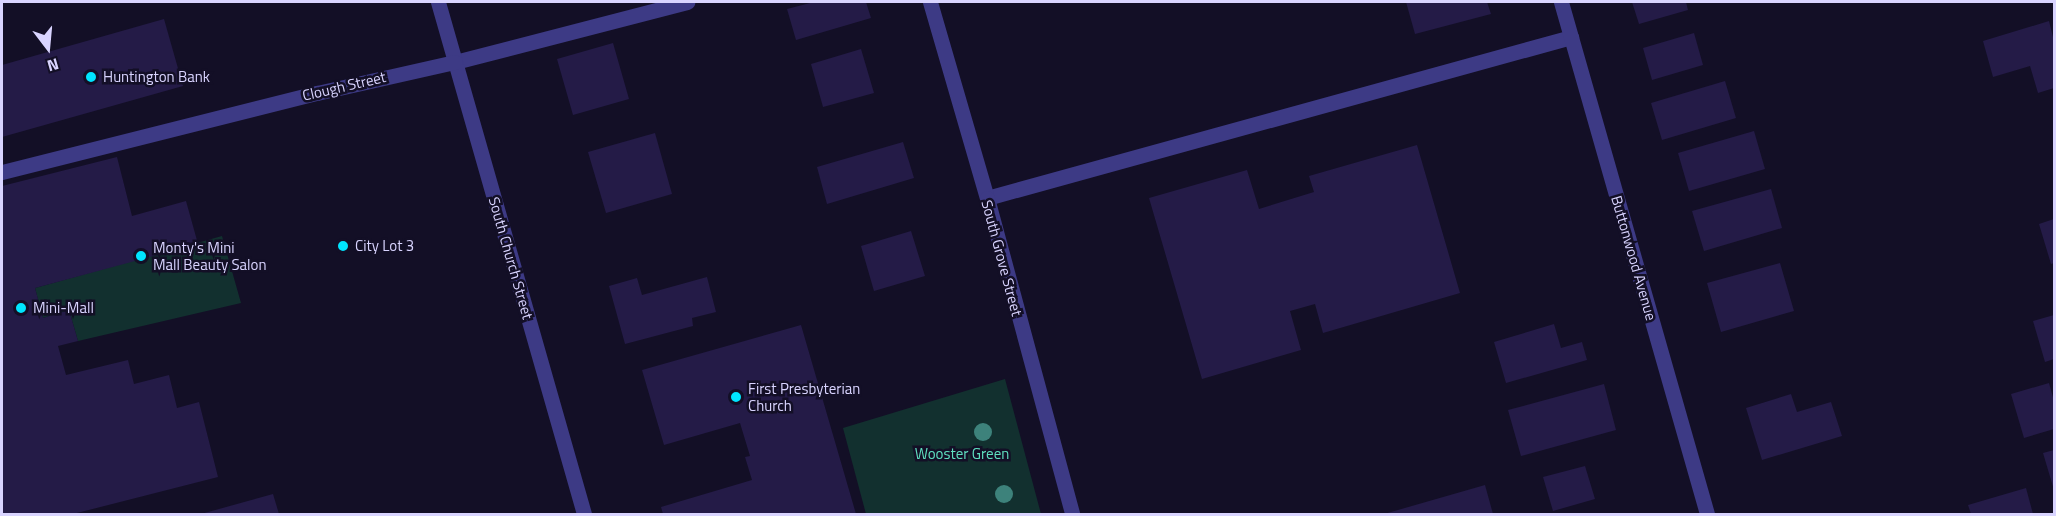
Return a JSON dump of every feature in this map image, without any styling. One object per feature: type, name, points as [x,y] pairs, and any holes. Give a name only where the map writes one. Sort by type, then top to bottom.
[{"type":"street","name":"South Church Street","points":[[438,2],[584,514]]},
{"type":"street","name":"Clough Street","points":[[2,172],[306,95],[455,62],[687,2]]},
{"type":"street","name":"South Grove Street","points":[[930,2],[987,198],[1072,514]]},
{"type":"street","name":"Buttonwood Avenue","points":[[1560,2],[1707,514]]},
{"type":"street","points":[[987,198],[1571,37]]},
{"type":"green space","points":[[222,236],[241,303],[78,341],[69,310],[43,318],[35,288]]},
{"type":"green space","name":"Wooster Green","points":[[1005,379],[1041,514],[866,514],[843,428]]},
{"type":"building","points":[[814,2],[866,2],[871,18],[796,40],[787,9]]},
{"type":"building","points":[[1406,2],[1487,2],[1491,14],[1415,34]]},
{"type":"building","points":[[1632,2],[1686,2],[1688,10],[1639,24]]},
{"type":"building","name":"Huntington Bank","points":[[164,19],[183,86],[2,137],[2,65]]},
{"type":"building","points":[[2049,21],[2054,41],[2054,88],[2038,93],[2030,66],[1993,77],[1983,41]]},
{"type":"building","points":[[1694,33],[1703,65],[1652,80],[1643,48]]},
{"type":"building","points":[[613,43],[629,99],[573,115],[557,59]]},
{"type":"building","points":[[861,49],[874,93],[823,107],[811,64]]},
{"type":"building","points":[[1725,81],[1736,118],[1662,140],[1651,103]]},
{"type":"building","points":[[1754,131],[1765,169],[1689,191],[1678,153]]},
{"type":"building","points":[[655,133],[672,194],[606,213],[588,152]]},
{"type":"building","points":[[903,142],[914,178],[827,204],[817,167]]},
{"type":"building","points":[[1417,145],[1460,293],[1323,333],[1315,304],[1290,311],[1301,350],[1202,379],[1149,198],[1247,170],[1259,209],[1314,192],[1309,176]]},
{"type":"building","points":[[117,157],[132,216],[186,201],[198,244],[35,288],[43,318],[69,310],[78,341],[58,346],[66,375],[128,360],[134,384],[169,375],[177,408],[199,402],[218,477],[73,514],[2,514],[2,186]]},
{"type":"building","points":[[1771,189],[1782,228],[1704,251],[1692,211]]},
{"type":"building","points":[[2054,219],[2054,263],[2051,264],[2039,224]]},
{"type":"building","points":[[911,231],[925,276],[874,291],[861,246]]},
{"type":"building","points":[[1780,263],[1794,311],[1721,332],[1707,283]]},
{"type":"building","points":[[707,277],[716,312],[692,318],[693,326],[625,344],[609,286],[637,278],[642,295]]},
{"type":"building","points":[[2054,315],[2054,359],[2045,362],[2033,321]]},
{"type":"building","points":[[1554,324],[1561,348],[1582,342],[1587,360],[1506,383],[1494,342]]},
{"type":"building","name":"First Presbyterian Church","points":[[801,325],[856,514],[663,514],[661,507],[752,480],[745,457],[750,456],[740,423],[664,445],[642,370]]},
{"type":"building","points":[[2049,383],[2054,401],[2054,429],[2024,438],[2011,394]]},
{"type":"building","points":[[1604,384],[1616,430],[1521,456],[1508,410]]},
{"type":"building","points":[[1791,394],[1797,412],[1831,402],[1842,436],[1762,460],[1746,408]]},
{"type":"building","points":[[2054,450],[2054,490],[2043,453]]},
{"type":"building","points":[[1585,466],[1595,499],[1553,511],[1543,477]]},
{"type":"building","points":[[1485,485],[1493,514],[1384,514]]},
{"type":"building","points":[[2026,488],[2033,514],[1971,514],[1968,505]]},
{"type":"building","points":[[273,494],[279,514],[201,514]]},
{"type":"place","name":"Huntington Bank","points":[[91,77]]},
{"type":"place","name":"City Lot 3","points":[[343,246]]},
{"type":"place","name":"Monty's Mini Mall Beauty Salon","points":[[141,256]]},
{"type":"place","name":"Mini-Mall","points":[[21,308]]},
{"type":"place","name":"First Presbyterian Church","points":[[736,397]]}]
